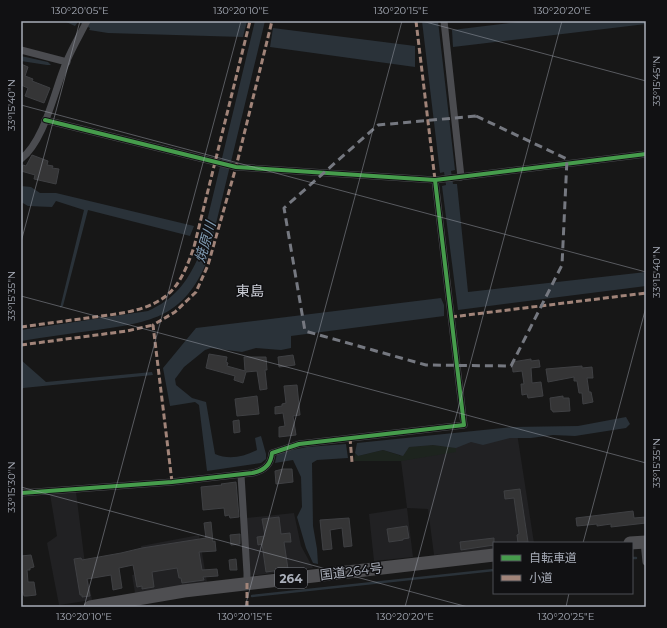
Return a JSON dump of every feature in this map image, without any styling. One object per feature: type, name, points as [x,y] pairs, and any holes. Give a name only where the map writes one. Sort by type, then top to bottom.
[{"type":"highway","points":[[633,543],[645,542]]},
{"type":"highway","name":"国道264号","points":[[90,607],[184,591],[493,555]]},
{"type":"street","points":[[21,159],[28,154],[33,146],[45,120],[66,62],[87,21]]},
{"type":"street","points":[[444,21],[458,177]]},
{"type":"street","points":[[21,50],[66,62]]},
{"type":"street","points":[[45,120],[236,167],[439,180],[646,154]]},
{"type":"street","points":[[21,493],[172,482],[241,475],[258,472],[269,464],[272,453],[299,444],[464,425],[439,180]]},
{"type":"street","points":[[241,475],[247,583]]},
{"type":"street","points":[[645,542],[646,562]]},
{"type":"highlighted area","points":[[476,116],[567,159],[562,265],[511,366],[426,365],[305,331],[284,208],[378,125]]},
{"type":"shaded area","points":[[517,433],[534,542],[493,542],[493,549],[434,555],[428,509],[407,508],[399,445]]},
{"type":"shaded area","points":[[433,445],[456,448],[456,452],[401,461],[354,461],[355,453],[358,456],[383,450],[402,456],[409,447]]},
{"type":"shaded area","points":[[76,492],[84,556],[92,600],[59,605],[47,543],[57,536],[50,494]]},
{"type":"shaded area","points":[[407,508],[413,557],[374,561],[369,514]]},
{"type":"shaded area","points":[[294,513],[301,546],[313,568],[251,576],[246,518]]},
{"type":"shaded area","points":[[199,535],[207,582],[135,593],[132,575],[146,573],[141,546]]},
{"type":"water","points":[[64,21],[247,21],[243,37],[108,33],[89,30],[90,28],[78,22],[75,26]]},
{"type":"water","name":"焼原川","points":[[255,21],[265,21],[207,261],[198,280],[188,294],[177,305],[164,314],[134,324],[21,341],[21,330],[148,311],[172,296],[184,283],[198,258]]},
{"type":"water","points":[[422,21],[438,21],[455,170],[451,171],[453,184],[457,184],[468,292],[646,272],[646,286],[458,310],[442,186],[446,185],[444,172],[440,173]]},
{"type":"water","points":[[526,21],[646,21],[646,24],[453,47],[452,30]]},
{"type":"water","points":[[273,28],[415,46],[415,67],[270,47]]},
{"type":"water","points":[[21,56],[48,62],[51,65],[21,61]]},
{"type":"water","points":[[21,186],[31,187],[40,193],[56,193],[194,226],[190,236],[88,210],[63,306],[60,308],[84,210],[56,201],[52,207],[28,206],[21,202]]},
{"type":"water","points":[[441,298],[444,305],[444,316],[291,336],[291,348],[281,350],[256,348],[242,352],[211,348],[205,350],[184,367],[175,379],[176,385],[192,398],[206,402],[215,454],[226,457],[236,457],[252,452],[257,450],[255,438],[261,436],[266,459],[261,463],[207,471],[199,405],[195,402],[170,406],[163,368],[196,328]]},
{"type":"water","points":[[21,360],[46,382],[152,372],[153,375],[23,388],[21,390]]},
{"type":"water","points":[[626,417],[630,424],[626,428],[575,436],[553,435],[531,438],[510,438],[483,445],[471,442],[456,448],[433,445],[409,447],[403,456],[383,450],[358,456],[355,453],[357,443],[512,427],[578,426]]},
{"type":"water","points":[[346,444],[348,458],[317,460],[312,463],[313,526],[318,564],[313,563],[306,548],[297,517],[302,507],[301,477],[293,460],[275,463],[277,453],[307,447]]},
{"type":"building","points":[[21,64],[28,67],[25,76],[33,79],[32,81],[50,88],[44,103],[25,96],[28,88],[21,85]]},
{"type":"building","points":[[32,155],[48,161],[47,165],[53,166],[52,168],[59,169],[56,184],[34,179],[35,175],[21,171],[23,165],[26,166]]},
{"type":"building","points":[[209,354],[227,357],[227,366],[245,371],[244,357],[266,357],[267,370],[265,370],[267,389],[260,390],[257,371],[246,372],[243,383],[234,380],[235,376],[206,368]]},
{"type":"building","points":[[293,355],[295,365],[279,367],[278,357]]},
{"type":"building","points":[[531,359],[531,361],[539,360],[540,367],[531,368],[532,383],[541,382],[543,396],[528,398],[527,394],[522,395],[521,384],[524,384],[522,371],[513,372],[512,362]]},
{"type":"building","points":[[582,366],[582,368],[592,367],[593,378],[587,378],[589,392],[591,392],[593,402],[583,404],[582,393],[579,393],[577,381],[574,381],[574,377],[548,382],[546,369]]},
{"type":"building","points":[[297,385],[300,415],[293,416],[296,435],[279,437],[279,427],[285,426],[283,413],[275,414],[275,407],[282,406],[282,404],[286,403],[284,386]]},
{"type":"building","points":[[257,396],[259,414],[237,416],[235,399]]},
{"type":"building","points":[[563,396],[563,398],[569,398],[570,411],[553,412],[551,410],[550,398]]},
{"type":"building","points":[[239,420],[240,432],[234,433],[233,421]]},
{"type":"building","points":[[292,469],[293,482],[276,484],[275,471]]},
{"type":"building","points":[[236,482],[239,517],[230,518],[229,515],[225,516],[224,508],[203,510],[201,487]]},
{"type":"building","points":[[520,489],[528,542],[518,542],[517,535],[519,534],[514,498],[505,499],[504,491]]},
{"type":"building","points":[[633,511],[634,518],[646,517],[646,523],[611,527],[611,524],[577,526],[576,518]]},
{"type":"building","points":[[279,517],[281,534],[290,533],[291,542],[284,542],[288,569],[266,572],[262,544],[258,545],[257,537],[265,536],[262,519]]},
{"type":"building","points":[[349,518],[352,546],[344,547],[342,528],[330,530],[332,549],[323,550],[320,520]]},
{"type":"building","points":[[211,522],[213,542],[215,541],[216,551],[199,552],[202,570],[217,569],[218,576],[203,577],[204,580],[182,583],[181,578],[179,578],[177,568],[152,572],[154,587],[142,589],[142,586],[137,587],[133,565],[119,568],[122,588],[113,590],[111,575],[87,579],[90,596],[82,597],[82,595],[80,595],[74,559],[81,558],[82,560],[142,548],[206,538],[204,523]]},
{"type":"building","points":[[407,526],[409,538],[389,542],[387,529]]},
{"type":"building","points":[[240,534],[240,544],[231,545],[230,535]]},
{"type":"building","points":[[494,538],[493,545],[461,550],[460,542]]},
{"type":"building","points":[[31,555],[34,567],[27,570],[28,582],[34,582],[36,595],[24,596],[23,592],[21,592],[21,556]]},
{"type":"building","points":[[236,559],[237,570],[230,570],[229,560]]},
{"type":"waterway","points":[[252,596],[493,570]]},
{"type":"marked path","points":[[21,327],[128,312],[157,302],[166,296],[176,286],[194,247],[250,21]]},
{"type":"marked path","points":[[172,482],[153,325],[175,312],[196,292],[208,265],[236,167],[272,21]]},
{"type":"marked path","points":[[416,21],[435,180]]},
{"type":"marked path","points":[[451,317],[646,293]]},
{"type":"marked path","points":[[21,345],[127,331],[153,325]]},
{"type":"marked path","points":[[350,438],[352,462]]},
{"type":"marked path","points":[[247,583],[247,607]]},
{"type":"cycle path","points":[[45,120],[236,167],[435,180],[646,154]]},
{"type":"cycle path","points":[[21,493],[172,482],[252,473],[260,471],[266,467],[270,461],[272,453],[299,444],[464,425],[435,180]]},
{"type":"district","name":"東島","points":[[250,291]]}]
